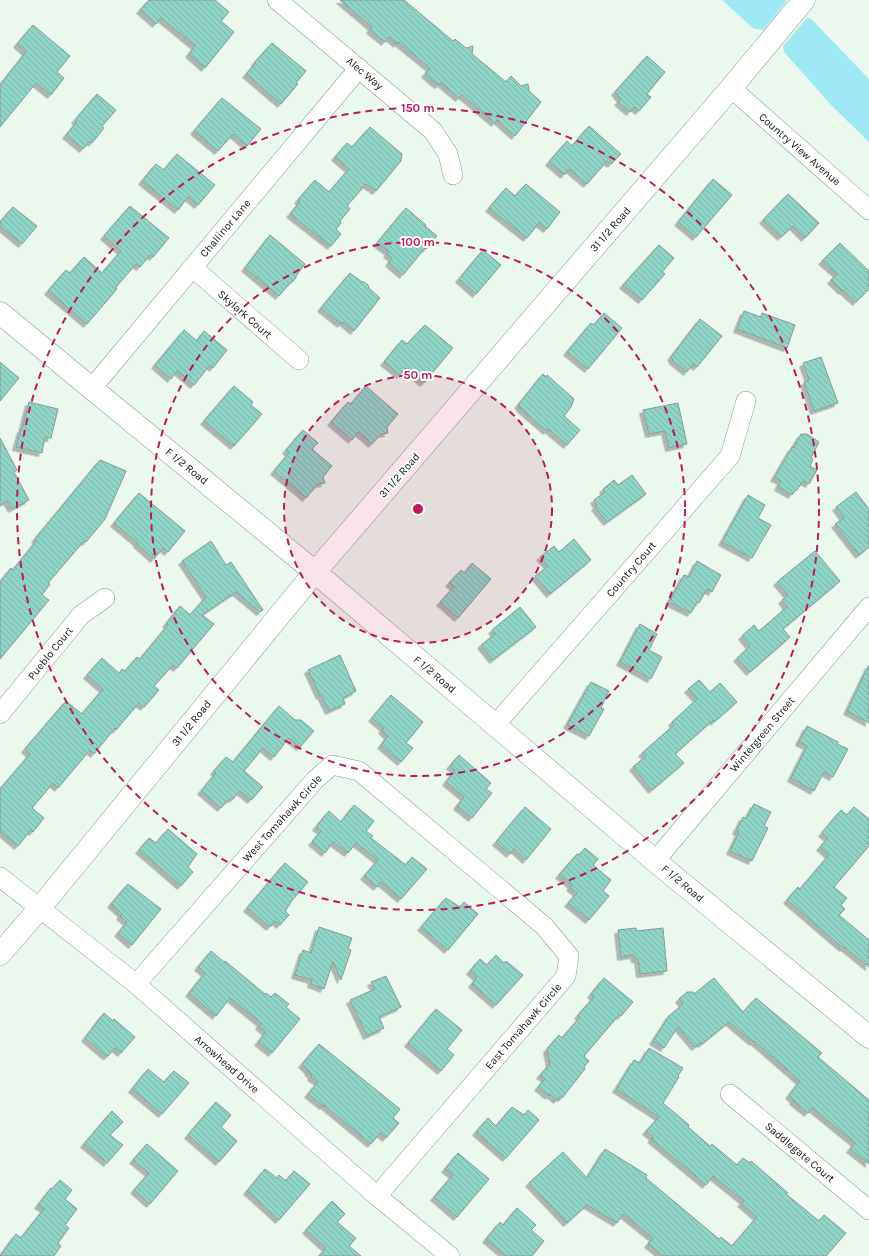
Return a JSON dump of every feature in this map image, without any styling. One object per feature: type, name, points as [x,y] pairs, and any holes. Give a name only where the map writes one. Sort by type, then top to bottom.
[{"type":"street","name":"Alec Way","points":[[277,0],[433,131],[448,154],[453,175]]},
{"type":"street","name":"31 1/2 Road","points":[[0,954],[315,572],[731,88],[802,2]]},
{"type":"street","name":"Challinor Lane","points":[[92,388],[359,68]]},
{"type":"street","name":"Country View Avenue","points":[[731,88],[869,210]]},
{"type":"street","name":"Skylark Court","points":[[192,267],[299,360]]},
{"type":"street","name":"F 1/2 Road","points":[[0,313],[315,572],[655,861],[869,1037]]},
{"type":"street","name":"Country Court","points":[[495,725],[730,456],[746,401]]},
{"type":"street","name":"Pueblo Court","points":[[0,714],[81,615],[105,598]]},
{"type":"street","name":"Wintergreen Street","points":[[655,861],[869,607]]},
{"type":"street","name":"West Tomahawk Circle","points":[[136,984],[314,780],[332,765],[359,771],[451,848]]},
{"type":"street","name":"East Tomahawk Circle","points":[[377,1196],[566,976],[569,956],[544,926],[451,848]]},
{"type":"street","name":"Arrowhead Drive","points":[[0,877],[136,984],[377,1196],[450,1256]]},
{"type":"street","name":"Saddlegate Court","points":[[730,1094],[869,1210]]},
{"type":"water","points":[[722,0],[793,0],[869,79],[869,142],[831,105],[785,53],[752,27]]},
{"type":"pier","points":[[786,0],[796,0],[816,20],[807,18],[783,46],[785,56],[750,28],[763,30],[786,2]]},
{"type":"building","points":[[149,0],[215,0],[229,12],[221,21],[234,32],[205,68],[189,54],[195,46],[161,18],[156,24],[140,10]]},
{"type":"building","points":[[340,0],[404,0],[453,41],[455,39],[466,48],[473,46],[472,54],[506,82],[511,76],[521,86],[528,84],[529,91],[541,102],[515,136],[497,120],[495,123],[462,95],[459,98],[441,83],[438,85],[425,74],[430,68],[398,42],[397,44],[389,37],[385,42],[370,30],[372,27]]},
{"type":"building","points":[[33,25],[70,56],[57,72],[64,78],[51,95],[36,83],[0,127],[0,85],[26,52],[17,44]]},
{"type":"building","points":[[272,43],[306,71],[296,83],[298,84],[281,104],[246,74]]},
{"type":"building","points":[[647,56],[665,72],[647,94],[651,97],[639,111],[634,107],[630,112],[618,102],[621,99],[615,92]]},
{"type":"building","points":[[97,94],[116,110],[102,126],[104,128],[92,143],[90,141],[83,149],[66,135],[77,122],[75,120]]},
{"type":"building","points":[[222,98],[261,129],[247,146],[233,134],[218,151],[194,131]]},
{"type":"building","points":[[589,126],[621,154],[611,164],[607,161],[587,184],[569,169],[564,175],[549,162],[567,141],[572,146]]},
{"type":"building","points":[[370,127],[402,154],[401,161],[376,191],[366,184],[347,206],[350,209],[340,221],[341,223],[336,229],[341,234],[331,246],[290,214],[300,202],[298,200],[315,180],[329,192],[349,169],[335,157],[347,143],[352,147]]},
{"type":"building","points":[[177,154],[215,185],[198,205],[188,197],[178,210],[142,181],[156,164],[164,170]]},
{"type":"building","points":[[713,179],[732,195],[696,237],[678,222]]},
{"type":"building","points":[[526,184],[560,212],[547,229],[539,223],[527,238],[489,208],[506,188],[515,196]]},
{"type":"building","points":[[788,194],[819,223],[805,238],[793,226],[781,237],[763,220]]},
{"type":"building","points":[[130,206],[169,238],[153,257],[150,255],[140,267],[136,264],[87,324],[48,291],[66,270],[70,273],[84,257],[102,273],[121,251],[104,236]]},
{"type":"building","points":[[13,207],[37,226],[22,244],[0,226],[0,222]]},
{"type":"building","points":[[406,208],[437,236],[403,275],[389,263],[392,258],[387,254],[389,252],[377,243]]},
{"type":"building","points":[[270,235],[305,264],[296,278],[279,296],[245,268]]},
{"type":"building","points":[[840,243],[869,271],[869,289],[856,302],[831,280],[837,274],[822,261]]},
{"type":"building","points":[[659,245],[674,258],[662,272],[665,274],[642,300],[623,285]]},
{"type":"building","points":[[483,250],[501,265],[476,294],[459,279]]},
{"type":"building","points":[[350,273],[368,285],[369,288],[380,298],[354,331],[343,322],[341,324],[321,308]]},
{"type":"building","points":[[744,311],[761,317],[762,313],[795,325],[787,348],[737,329]]},
{"type":"building","points":[[604,313],[622,328],[588,369],[567,352],[591,323],[594,325]]},
{"type":"building","points":[[700,319],[722,336],[697,367],[693,364],[687,372],[672,360],[673,359],[671,357]]},
{"type":"building","points":[[425,325],[453,348],[424,383],[405,368],[400,375],[384,362],[402,340],[407,344]]},
{"type":"building","points":[[184,330],[197,341],[204,331],[227,350],[213,368],[210,365],[194,385],[177,371],[171,379],[155,365]]},
{"type":"building","points":[[821,357],[838,403],[814,411],[804,382],[809,380],[803,363]]},
{"type":"building","points":[[0,362],[19,378],[0,401]]},
{"type":"building","points":[[543,374],[546,377],[547,375],[574,399],[571,407],[564,416],[580,430],[567,445],[548,429],[547,431],[518,405]]},
{"type":"building","points":[[234,386],[253,402],[251,405],[262,414],[234,446],[204,421]]},
{"type":"building","points":[[366,386],[398,414],[387,427],[388,433],[381,434],[372,444],[358,432],[352,440],[331,422],[348,402],[351,404]]},
{"type":"building","points":[[29,402],[58,409],[51,438],[45,437],[42,453],[16,447]]},
{"type":"building","points":[[678,403],[687,444],[669,448],[665,431],[649,434],[643,410]]},
{"type":"building","points":[[303,430],[318,443],[312,449],[332,466],[323,477],[325,483],[318,484],[306,498],[274,471],[289,453],[286,450]]},
{"type":"building","points":[[801,434],[807,434],[819,442],[811,458],[813,459],[810,466],[817,470],[809,484],[803,481],[792,495],[778,487],[781,481],[774,478]]},
{"type":"building","points":[[0,438],[17,470],[14,472],[29,500],[12,509],[7,501],[0,505]]},
{"type":"building","points":[[100,460],[126,471],[105,519],[48,583],[50,584],[42,595],[49,600],[0,659],[0,582],[11,568],[13,570],[37,540],[35,539]]},
{"type":"building","points":[[632,475],[646,494],[607,522],[595,507],[597,505],[594,500],[605,492],[603,489],[614,480],[618,485]]},
{"type":"building","points":[[856,492],[869,509],[869,547],[859,555],[835,524],[844,518],[836,507]]},
{"type":"building","points":[[139,493],[185,531],[168,552],[163,548],[154,559],[114,523]]},
{"type":"building","points":[[748,495],[765,505],[758,518],[771,525],[752,558],[722,542]]},
{"type":"building","points":[[574,539],[591,560],[550,594],[535,576],[548,566],[540,557],[554,546],[559,552]]},
{"type":"building","points":[[211,541],[226,565],[231,562],[263,610],[260,612],[236,592],[202,615],[214,624],[177,668],[173,665],[154,686],[159,690],[144,707],[139,703],[116,730],[115,728],[94,754],[90,750],[58,788],[53,783],[32,808],[44,818],[33,832],[31,830],[18,846],[0,831],[0,789],[30,754],[25,749],[66,701],[82,714],[103,689],[87,675],[102,658],[119,673],[122,669],[125,671],[137,657],[140,659],[168,625],[166,624],[180,606],[190,615],[206,597],[182,561]]},
{"type":"building","points":[[815,551],[840,581],[783,629],[790,637],[750,672],[737,658],[750,646],[742,636],[754,625],[759,631],[787,607],[782,600],[788,595],[777,582]]},
{"type":"building","points":[[697,561],[721,575],[712,592],[707,589],[691,613],[669,602],[684,575],[689,577]]},
{"type":"building","points":[[472,563],[491,579],[458,618],[440,602],[454,587],[449,583],[461,570],[465,573]]},
{"type":"building","points":[[520,607],[536,627],[493,660],[481,645],[495,634],[492,630]]},
{"type":"building","points":[[640,624],[657,634],[649,650],[662,657],[651,679],[620,662]]},
{"type":"building","points":[[340,655],[356,691],[343,698],[345,704],[329,711],[308,670]]},
{"type":"building","points":[[869,665],[869,723],[847,711]]},
{"type":"building","points":[[699,680],[710,692],[720,683],[737,702],[714,722],[713,720],[675,754],[684,763],[652,790],[633,767],[646,756],[642,753],[674,725],[672,722],[697,699],[688,689]]},
{"type":"building","points":[[591,682],[609,691],[601,708],[604,709],[589,736],[567,725]]},
{"type":"building","points":[[391,695],[423,722],[406,743],[413,748],[401,762],[381,745],[388,736],[382,730],[384,728],[372,718]]},
{"type":"building","points":[[279,706],[295,720],[301,720],[314,731],[300,747],[289,738],[274,757],[263,748],[244,771],[263,787],[251,800],[240,791],[233,799],[228,800],[221,808],[201,791],[216,773],[214,771],[226,757],[233,762]]},
{"type":"building","points":[[807,726],[838,742],[837,744],[848,749],[833,777],[824,772],[814,791],[791,778],[807,746],[799,742]]},
{"type":"building","points":[[459,755],[491,783],[486,789],[492,793],[472,818],[457,806],[464,797],[446,782],[455,770],[450,766]]},
{"type":"building","points":[[754,804],[771,812],[764,826],[768,828],[752,861],[730,851],[739,832],[736,831],[743,817],[746,819]]},
{"type":"building","points":[[354,805],[374,821],[366,831],[373,836],[371,838],[406,865],[412,857],[427,869],[401,899],[381,882],[377,887],[364,876],[378,860],[356,843],[348,853],[333,842],[325,853],[312,842],[321,831],[316,827],[329,811],[341,822]]},
{"type":"building","points":[[525,807],[551,829],[526,860],[514,849],[510,854],[496,842]]},
{"type":"building","points":[[854,807],[869,819],[869,846],[834,887],[847,898],[841,905],[845,909],[839,915],[869,940],[869,967],[844,947],[843,948],[787,900],[798,887],[800,889],[829,855],[820,847],[828,838],[822,833],[841,810],[847,815]]},
{"type":"building","points":[[168,829],[197,854],[188,867],[193,872],[181,886],[139,850],[149,838],[156,843]]},
{"type":"building","points":[[585,848],[598,859],[593,865],[611,880],[603,891],[609,896],[589,920],[568,903],[577,893],[570,887],[572,885],[559,875],[577,854],[579,855]]},
{"type":"building","points":[[285,863],[308,882],[285,911],[289,915],[280,925],[275,921],[270,927],[247,908]]},
{"type":"building","points":[[128,884],[161,909],[132,945],[118,933],[127,922],[120,916],[122,914],[111,904]]},
{"type":"building","points":[[446,898],[460,907],[464,902],[478,914],[448,950],[421,927]]},
{"type":"building","points":[[319,927],[352,938],[348,949],[351,950],[341,980],[333,962],[324,989],[311,984],[312,980],[295,975],[303,950],[311,953]]},
{"type":"building","points":[[636,928],[636,931],[663,928],[667,971],[640,974],[638,959],[635,959],[634,955],[621,957],[618,930]]},
{"type":"building","points":[[211,951],[265,994],[266,993],[271,997],[275,993],[289,1004],[286,1007],[300,1019],[272,1053],[258,1042],[266,1032],[259,1026],[261,1023],[230,998],[216,1016],[189,993],[205,973],[198,967]]},
{"type":"building","points":[[496,955],[504,963],[506,961],[523,975],[496,1005],[472,984],[477,977],[470,971],[480,959],[487,965]]},
{"type":"building","points":[[386,976],[401,1007],[379,1017],[384,1028],[367,1036],[350,1000],[375,989],[371,982]]},
{"type":"building","points":[[604,978],[633,1002],[621,1016],[619,1015],[584,1056],[589,1061],[584,1067],[585,1069],[562,1098],[560,1097],[557,1100],[550,1094],[549,1096],[538,1087],[545,1079],[540,1075],[550,1064],[547,1049],[559,1035],[562,1038],[580,1017],[578,1015],[594,997],[591,994]]},
{"type":"building","points":[[714,978],[743,1012],[756,998],[822,1053],[818,1057],[869,1100],[869,1164],[850,1149],[855,1143],[812,1108],[808,1113],[793,1101],[794,1100],[789,1095],[800,1081],[754,1041],[753,1042],[729,1022],[702,1044],[701,1043],[695,1047],[678,1027],[664,1048],[653,1041],[669,1016],[683,1004],[679,999],[687,992],[693,992],[694,994]]},
{"type":"building","points":[[436,1009],[462,1030],[447,1049],[454,1055],[441,1071],[408,1043]]},
{"type":"building","points":[[104,1013],[113,1021],[114,1019],[135,1037],[121,1053],[115,1048],[108,1056],[106,1056],[85,1038]]},
{"type":"building","points":[[319,1044],[400,1109],[393,1118],[399,1123],[386,1138],[380,1133],[371,1144],[324,1105],[323,1106],[308,1094],[318,1082],[311,1077],[312,1075],[302,1064]]},
{"type":"building","points":[[649,1048],[683,1068],[663,1103],[689,1125],[688,1127],[710,1146],[712,1144],[737,1165],[743,1158],[750,1163],[751,1161],[788,1193],[786,1194],[819,1221],[824,1215],[846,1233],[826,1256],[663,1256],[648,1244],[653,1238],[623,1214],[617,1223],[587,1205],[567,1223],[529,1183],[563,1152],[587,1178],[605,1149],[647,1175],[646,1178],[719,1239],[721,1237],[732,1246],[757,1217],[741,1203],[744,1201],[713,1176],[706,1185],[651,1139],[653,1137],[646,1131],[659,1117],[616,1089],[634,1060],[640,1063]]},
{"type":"building","points":[[148,1069],[164,1082],[174,1071],[189,1083],[162,1114],[132,1089]]},
{"type":"building","points":[[216,1102],[231,1115],[221,1127],[237,1141],[219,1162],[188,1135]]},
{"type":"building","points":[[512,1107],[524,1115],[528,1110],[539,1120],[506,1158],[476,1132],[488,1118],[496,1126]]},
{"type":"building","points":[[112,1111],[123,1122],[110,1135],[123,1145],[107,1163],[84,1144]]},
{"type":"building","points":[[147,1144],[178,1171],[150,1204],[134,1190],[149,1173],[133,1160]]},
{"type":"building","points":[[458,1153],[489,1179],[457,1217],[434,1197],[453,1175],[445,1169]]},
{"type":"building","points":[[265,1169],[277,1178],[279,1175],[286,1181],[294,1171],[310,1184],[279,1220],[247,1191]]},
{"type":"building","points":[[60,1180],[72,1190],[65,1199],[77,1209],[65,1225],[69,1228],[58,1243],[61,1246],[54,1256],[0,1256],[16,1234],[21,1238],[44,1209],[38,1205],[51,1188],[52,1189]]},
{"type":"building","points":[[332,1201],[345,1214],[337,1222],[356,1238],[349,1246],[361,1256],[319,1256],[326,1248],[306,1230]]},
{"type":"building","points":[[517,1208],[536,1225],[531,1230],[544,1241],[532,1256],[506,1256],[486,1239],[500,1222],[503,1225]]}]
